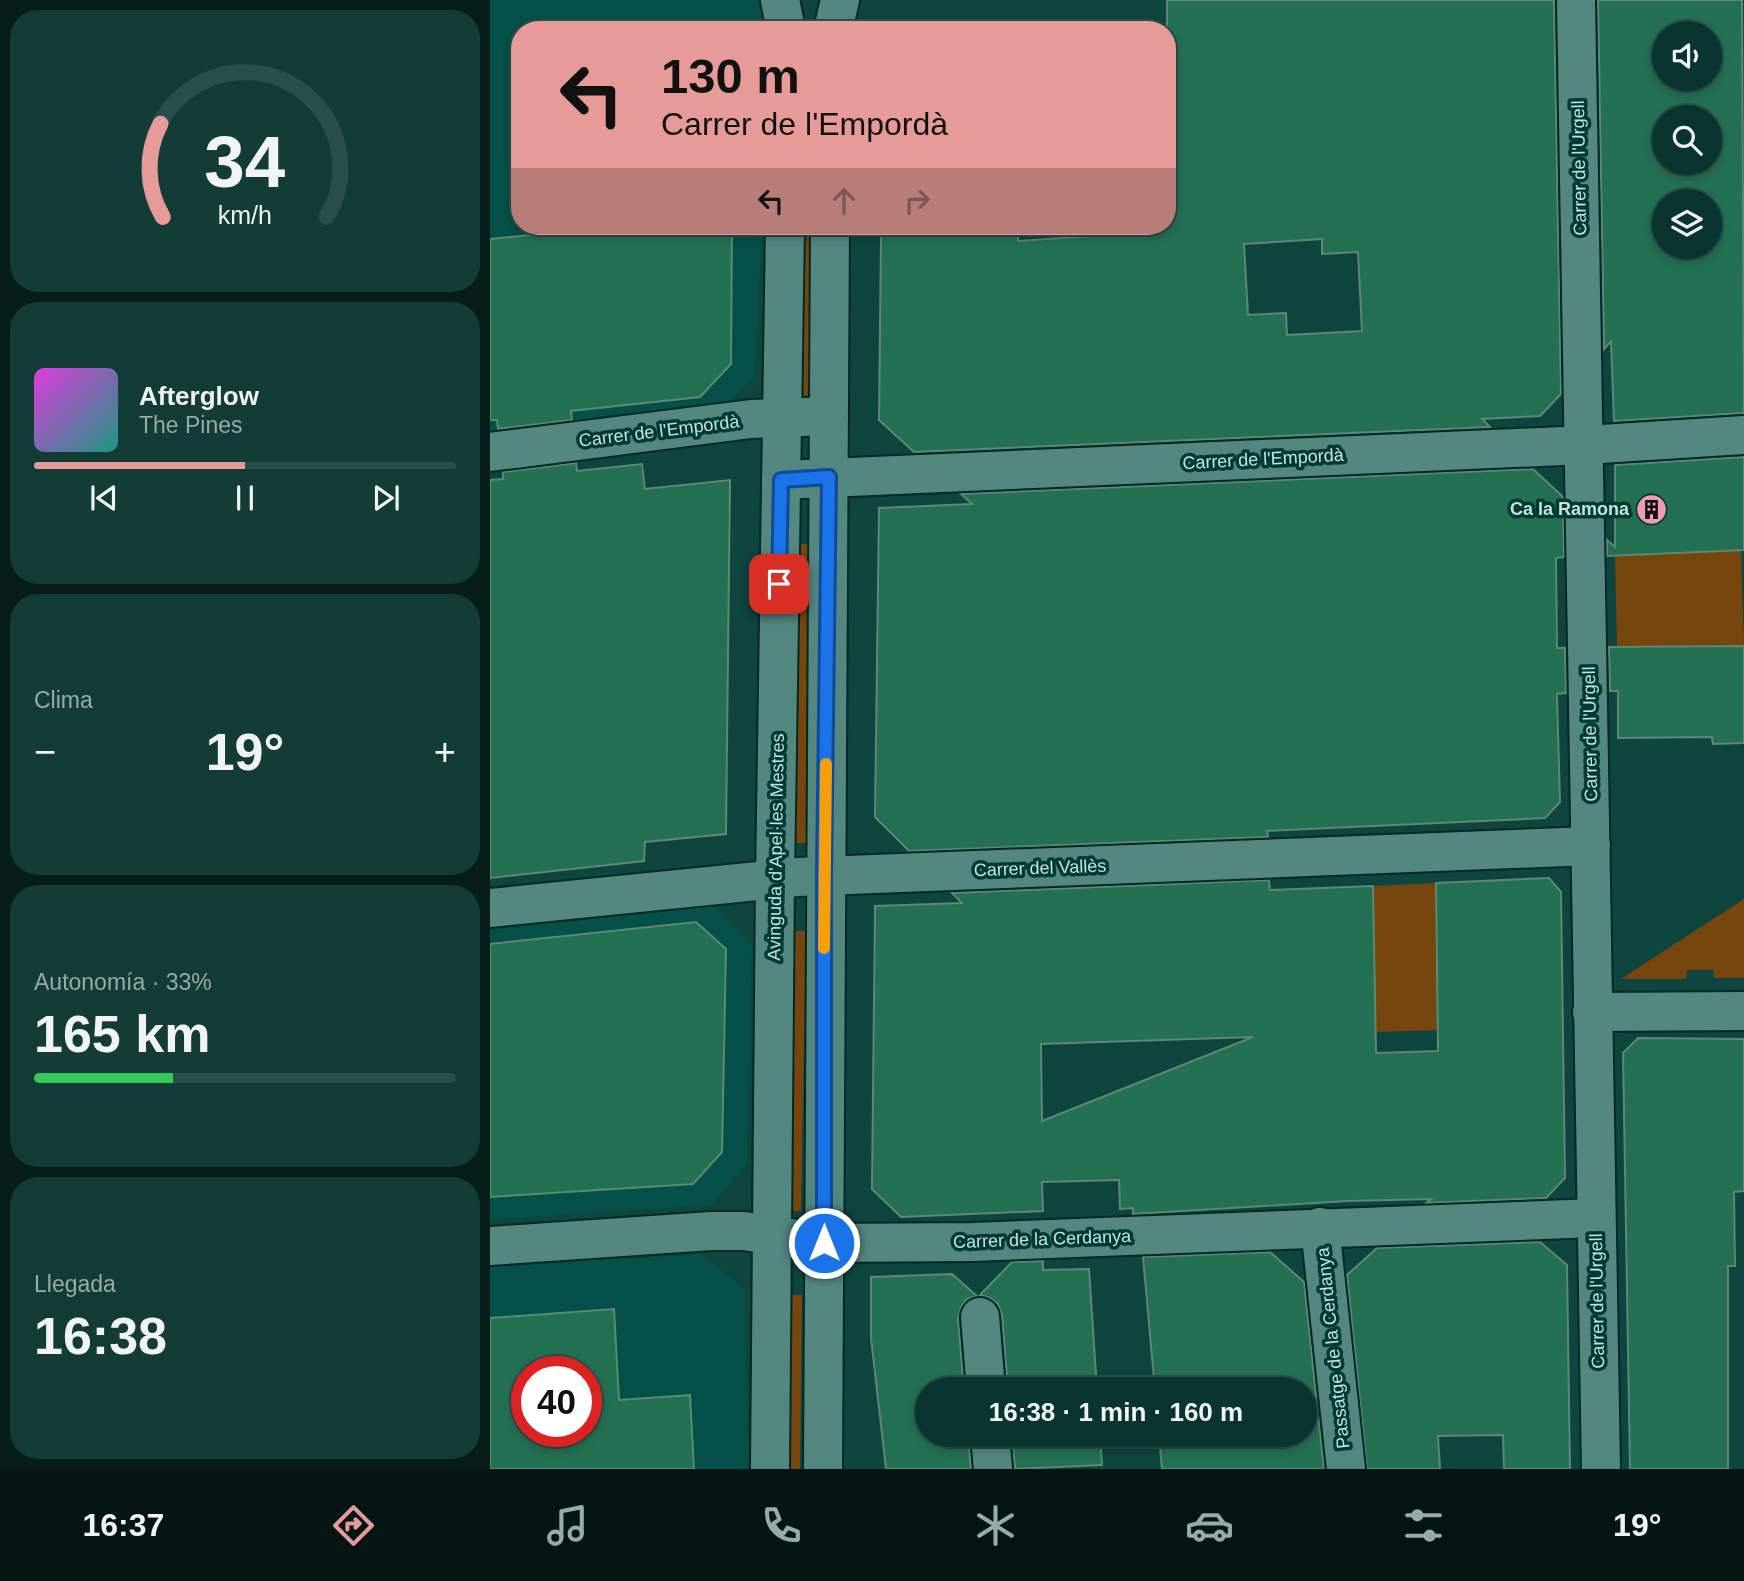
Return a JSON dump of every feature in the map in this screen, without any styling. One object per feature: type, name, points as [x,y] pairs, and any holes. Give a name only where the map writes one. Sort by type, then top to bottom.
[{"type":"street","points":[[780,0],[784,21]]},
{"type":"street","points":[[835,21],[840,0]]},
{"type":"street","name":"Carrer de l'Urgell","points":[[1576,0],[1601,1469]]},
{"type":"street","name":"Avinguda d'Apel·les Mestres","points":[[770,1469],[785,235]]},
{"type":"street","points":[[823,1469],[824,876],[831,235]]},
{"type":"street","name":"Carrer de l'Empordà","points":[[490,452],[781,417],[829,416]]},
{"type":"street","name":"Carrer de l'Empordà","points":[[781,480],[1585,445],[1744,435]]},
{"type":"street","name":"Carrer del Vallès","points":[[490,908],[775,878],[1591,846]]},
{"type":"street","points":[[1592,1012],[1744,1011]]},
{"type":"street","name":"Carrer de la Cerdanya","points":[[490,1246],[711,1231],[773,1234],[824,1243],[986,1241],[1595,1218]]},
{"type":"street","name":"Passatge de la Cerdanya","points":[[1320,1227],[1346,1469]]},
{"type":"street","points":[[980,1317],[985,1377]]},
{"type":"street","points":[[991,1447],[993,1469]]},
{"type":"shaded area","points":[[490,0],[764,0],[769,21],[511,21],[511,235],[762,235],[755,376],[725,405],[490,434]]},
{"type":"shaded area","points":[[800,235],[813,235],[811,399],[800,404]]},
{"type":"shaded area","points":[[797,544],[808,544],[806,843],[794,843]]},
{"type":"shaded area","points":[[1741,550],[1744,646],[1617,647],[1615,555]]},
{"type":"shaded area","points":[[1436,883],[1438,1030],[1376,1032],[1373,886]]},
{"type":"shaded area","points":[[1744,899],[1744,978],[1714,978],[1713,970],[1687,970],[1686,979],[1621,979]]},
{"type":"shaded area","points":[[714,906],[752,944],[747,1164],[711,1205],[490,1220],[490,930]]},
{"type":"shaded area","points":[[792,931],[806,931],[801,1211],[789,1211]]},
{"type":"shaded area","points":[[701,1254],[745,1289],[748,1469],[490,1469],[490,1267]]},
{"type":"shaded area","points":[[791,1295],[802,1295],[800,1469],[788,1469]]},
{"type":"building","points":[[1167,0],[1554,0],[1561,394],[1540,416],[1482,419],[1490,427],[914,452],[879,420],[881,235],[1018,235],[1018,241],[1093,236],[1176,235],[1176,21],[1167,21]],"holes":[[[1322,239],[1322,254],[1358,252],[1362,331],[1287,335],[1286,313],[1248,315],[1244,244]]]},
{"type":"building","points":[[1598,0],[1742,0],[1744,413],[1614,421],[1611,341],[1604,349]]},
{"type":"building","points":[[531,235],[732,235],[731,364],[700,397],[571,411],[572,420],[498,429],[497,420],[490,420],[490,239]]},
{"type":"building","points":[[1744,457],[1744,550],[1607,556],[1607,540],[1615,547],[1615,465]]},
{"type":"building","points":[[576,463],[577,471],[642,464],[645,489],[730,480],[726,834],[645,842],[644,861],[490,878],[490,480],[503,479],[503,472]]},
{"type":"building","points":[[1533,469],[1563,497],[1564,557],[1556,558],[1557,648],[1565,648],[1566,693],[1557,694],[1560,802],[1545,818],[1267,831],[1268,837],[909,851],[875,817],[879,508],[972,504],[961,494]]},
{"type":"building","points":[[1744,646],[1744,743],[1713,744],[1712,737],[1618,738],[1618,691],[1610,691],[1609,647]]},
{"type":"building","points":[[1549,878],[1561,892],[1565,1178],[1546,1198],[1426,1203],[1431,1199],[1348,1201],[1133,1214],[1133,1208],[1120,1209],[1119,1180],[1042,1182],[1043,1211],[901,1217],[872,1189],[875,906],[962,903],[952,893],[1269,880],[1270,890],[1373,886],[1376,1053],[1438,1051],[1436,883]],"holes":[[[1253,1037],[1042,1121],[1041,1044]]]},
{"type":"building","points":[[696,922],[726,949],[722,1152],[693,1184],[490,1197],[490,944]]},
{"type":"building","points":[[1638,1038],[1744,1039],[1744,1191],[1734,1192],[1735,1266],[1728,1266],[1728,1469],[1630,1469],[1623,1053]]},
{"type":"building","points":[[1540,1242],[1567,1265],[1570,1469],[1504,1469],[1503,1435],[1438,1436],[1440,1469],[1367,1469],[1347,1275],[1377,1248]]},
{"type":"building","points":[[1270,1252],[1304,1282],[1314,1377],[1154,1377],[1143,1257]]},
{"type":"building","points":[[1043,1261],[1043,1270],[1089,1269],[1096,1377],[1007,1377],[1002,1315],[998,1304],[980,1295],[1012,1262]]},
{"type":"building","points":[[952,1274],[977,1296],[967,1299],[958,1318],[963,1377],[915,1377],[915,1447],[969,1447],[971,1469],[886,1469],[871,1338],[871,1277]]},
{"type":"building","points":[[614,1309],[619,1400],[690,1395],[694,1469],[490,1469],[490,1318]]},
{"type":"building","points":[[1317,1404],[1324,1469],[1162,1469],[1160,1447],[1317,1447]]},
{"type":"building","points":[[1013,1447],[1101,1447],[1102,1465],[1015,1469]]},
{"type":"slow traffic","points":[[824,948],[826,764]]},
{"type":"place","name":"Ca la Ramona","points":[[1652,509]]},
{"type":"route","points":[[779,584],[781,480],[829,477],[824,876],[824,1243]]}]
